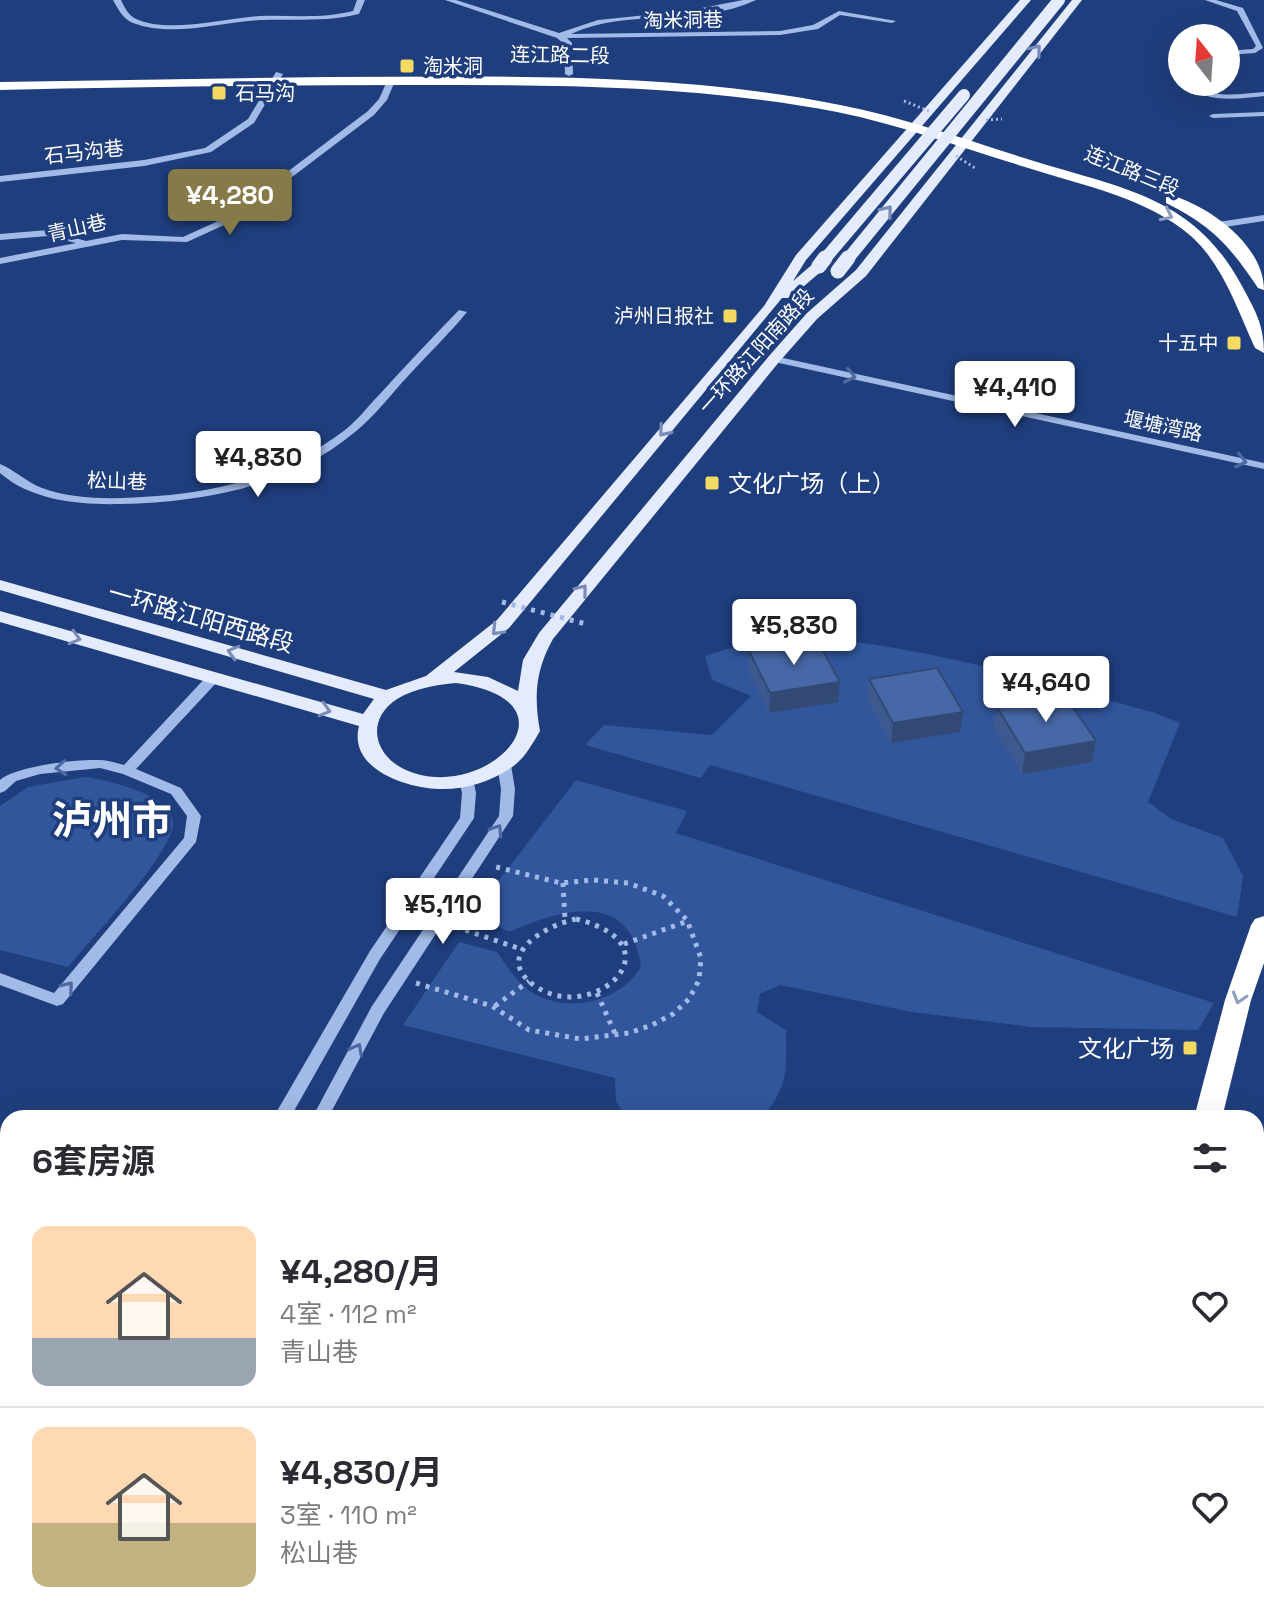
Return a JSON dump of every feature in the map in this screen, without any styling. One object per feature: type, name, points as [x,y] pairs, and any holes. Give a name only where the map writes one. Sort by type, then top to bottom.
[{"type":"highway","name":"连江路二段","points":[[0,78],[569,74],[766,88],[846,99],[966,138]]},
{"type":"highway","name":"连江路二段","points":[[0,86],[278,78],[568,81],[752,94],[922,123]]},
{"type":"highway","name":"连江路三段","points":[[966,138],[1129,183],[1187,208],[1218,225],[1239,246],[1264,285]]},
{"type":"highway","name":"连江路三段","points":[[966,138],[1112,191],[1184,223],[1201,236],[1216,256],[1264,348]]},
{"type":"highway","points":[[1210,1110],[1238,1000],[1264,925]]},
{"type":"main road","name":"一环路江阳南路段","points":[[433,679],[482,644],[503,624],[769,308],[801,258],[922,123],[1026,0]]},
{"type":"main road","points":[[769,308],[819,266],[1044,0]]},
{"type":"main road","points":[[812,316],[838,271],[1059,0]]},
{"type":"main road","name":"一环路江阳南路段","points":[[525,707],[532,660],[545,637],[774,359],[812,316],[861,273],[1077,0]]},
{"type":"main road","points":[[956,83],[971,92],[990,93],[1004,89]]},
{"type":"main road","points":[[889,159],[924,156],[945,166]]},
{"type":"main road","name":"一环路江阳西路段","points":[[0,585],[388,697]]},
{"type":"main road","points":[[0,616],[368,722]]},
{"type":"main road","points":[[456,677],[498,686],[514,695],[525,707],[530,719],[526,743],[504,765],[466,779],[418,779],[381,763],[370,751],[366,737],[368,722],[376,709],[388,697],[409,686],[433,679],[456,677]]},
{"type":"street","points":[[117,0],[126,16],[139,23],[166,25],[263,18],[338,18],[356,12],[361,0]]},
{"type":"street","name":"淘米洞巷","points":[[449,0],[560,36],[780,33],[815,27],[839,13],[892,21]]},
{"type":"street","points":[[569,74],[568,43],[560,36],[578,25],[694,13],[752,0]]},
{"type":"street","points":[[1209,0],[1240,10],[1260,46],[1255,51],[1240,52]]},
{"type":"street","name":"石马沟巷","points":[[0,179],[144,163],[208,150],[251,121],[278,78]]},
{"type":"street","name":"青山巷","points":[[0,261],[46,254],[84,242],[122,237],[184,240],[232,218],[371,113],[383,100],[391,81]]},
{"type":"street","points":[[1240,95],[1264,94]]},
{"type":"street","points":[[1213,116],[1264,114]]},
{"type":"street","points":[[1218,225],[1264,218]]},
{"type":"street","points":[[0,237],[48,233],[84,242]]},
{"type":"street","name":"松山巷","points":[[0,467],[13,481],[41,492],[101,501],[152,501],[234,490],[306,461],[350,432],[462,312]]},
{"type":"street","name":"堰塘湾路","points":[[774,359],[1264,466]]},
{"type":"street","points":[[127,770],[213,678]]},
{"type":"street","points":[[0,788],[11,778],[40,770],[100,764],[127,770],[176,791],[194,816],[191,839],[57,1000],[0,979]]},
{"type":"street","points":[[324,1110],[378,1010],[506,816],[508,789],[504,765]]},
{"type":"street","points":[[286,1110],[375,955],[467,818],[469,793],[466,779]]},
{"type":"path","points":[[502,602],[586,624]]},
{"type":"path","points":[[399,978],[495,1006],[521,1026],[547,1035],[580,1039],[649,1029],[671,1015],[692,994],[701,970],[701,949],[679,909],[658,893],[633,884],[597,879],[563,883],[476,863]]},
{"type":"path","points":[[563,883],[565,920]]},
{"type":"path","points":[[436,920],[521,949]]},
{"type":"path","points":[[565,920],[594,921],[609,927],[624,944],[627,963],[622,975],[597,993],[562,996],[546,992],[529,981],[519,961],[521,949],[529,936],[542,927],[565,920]]},
{"type":"path","points":[[624,944],[688,921]]},
{"type":"path","points":[[495,1006],[529,981]]},
{"type":"path","points":[[597,993],[616,1036]]},
{"type":"shaded area","points":[[769,636],[868,644],[965,662],[1155,713],[1180,723],[1148,802],[1171,819],[1223,838],[1243,876],[1237,917],[710,765],[701,778],[585,745],[604,725],[712,735],[751,696],[712,680],[705,656]]},
{"type":"shaded area","points":[[85,777],[108,781],[151,796],[170,813],[173,823],[169,837],[146,875],[68,967],[0,950],[0,806],[28,787]]},
{"type":"shaded area","points":[[576,780],[687,811],[676,833],[1214,1003],[1198,1030],[1031,1027],[912,1012],[780,985],[760,994],[757,1012],[786,1030],[784,1077],[769,1110],[621,1110],[616,1101],[615,1078],[403,1025],[459,942],[497,952],[523,986],[549,1000],[563,1003],[594,1001],[609,996],[633,978],[641,966],[634,941],[623,925],[608,915],[570,913],[509,932],[473,914]]},
{"type":"building","points":[[817,640],[840,682],[770,693],[749,651]]},
{"type":"building","points":[[937,668],[963,712],[893,723],[869,679]]},
{"type":"building","points":[[1065,696],[1096,741],[1025,753],[997,707]]},
{"type":"place","name":"淘米洞","points":[[407,66]]},
{"type":"place","name":"石马沟","points":[[219,93]]},
{"type":"place","name":"泸州日报社","points":[[730,316]]},
{"type":"place","name":"十五中","points":[[1234,343]]},
{"type":"place","name":"文化广场（上）","points":[[712,483]]},
{"type":"place","name":"文化广场","points":[[1190,1048]]},
{"type":"district","name":"泸州市","points":[[112,820]]}]
